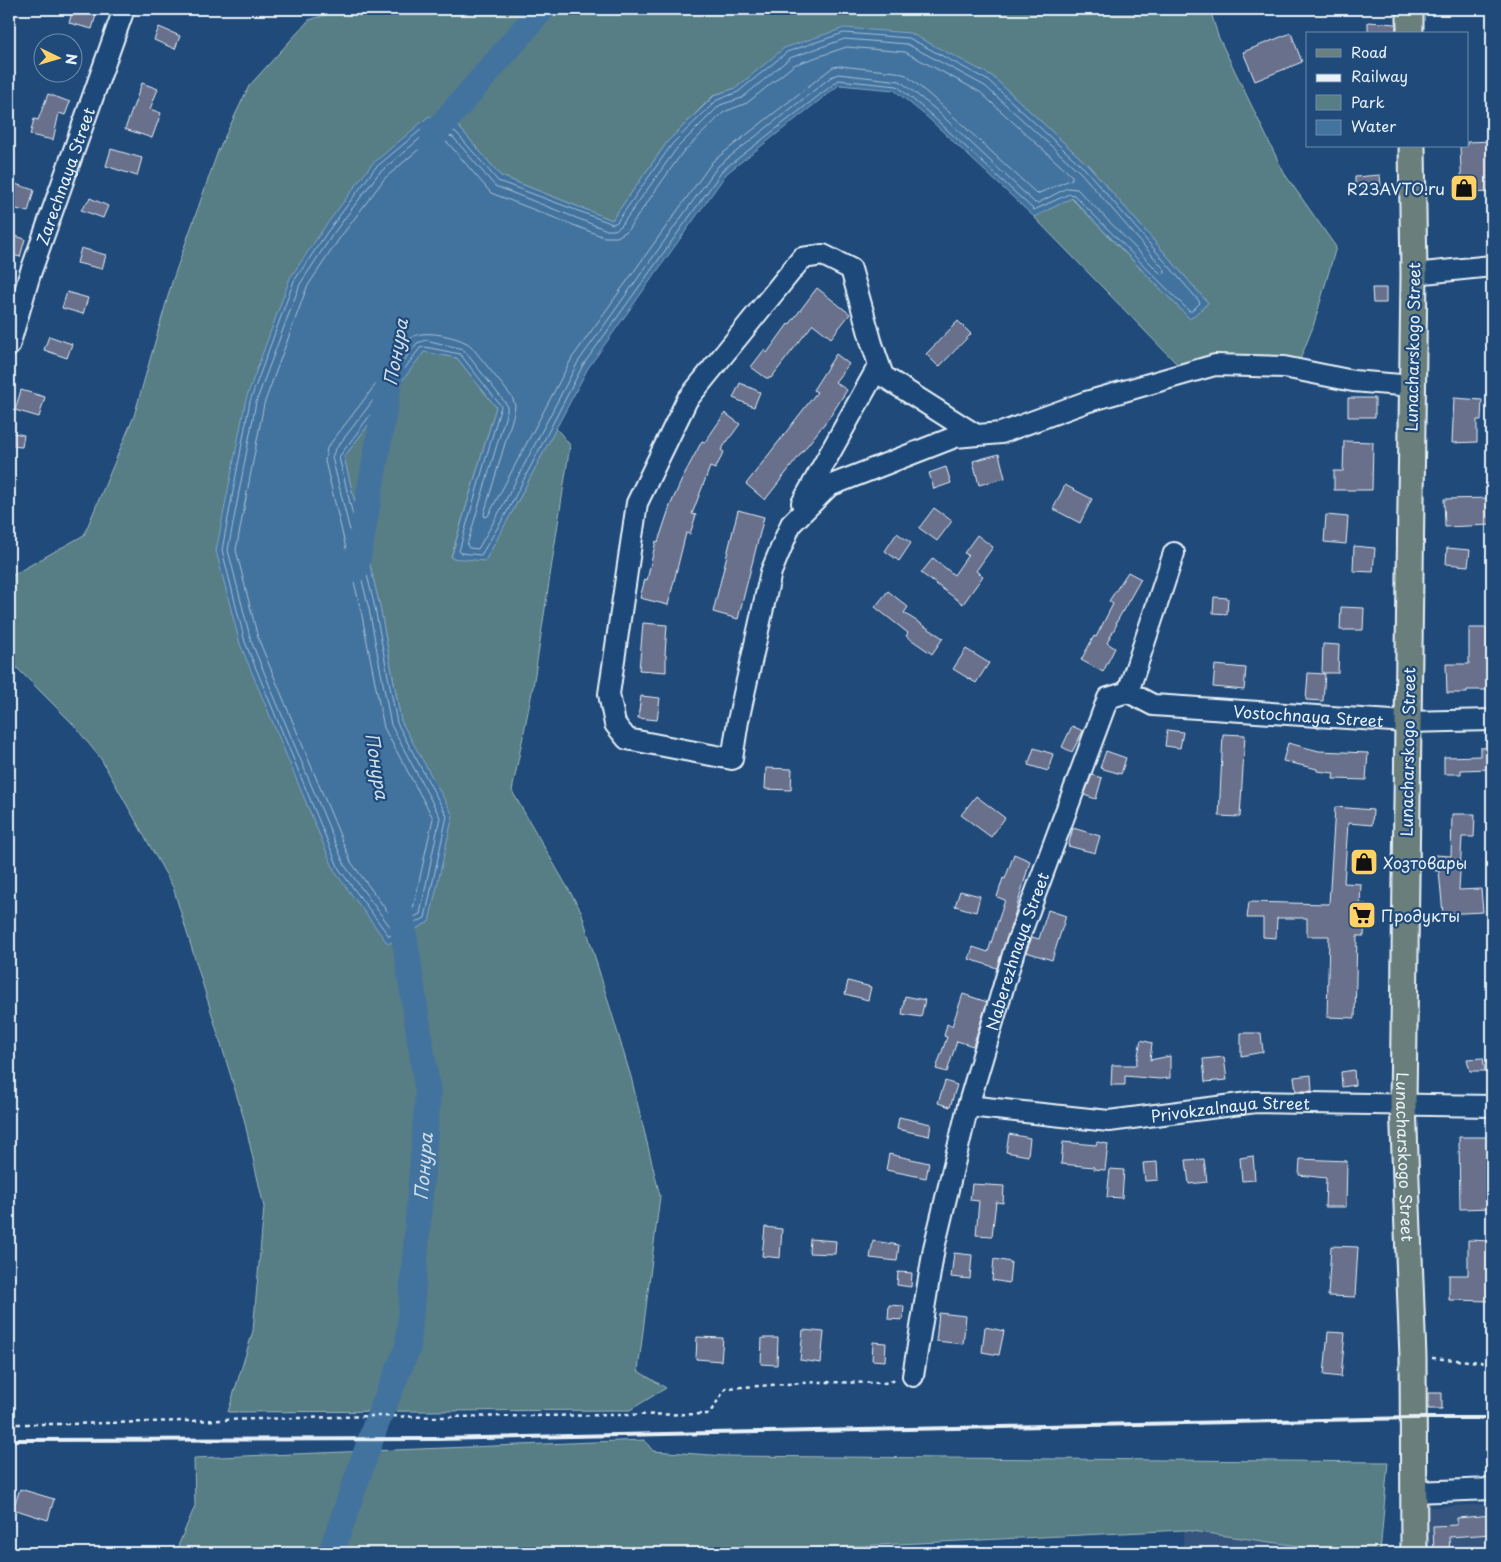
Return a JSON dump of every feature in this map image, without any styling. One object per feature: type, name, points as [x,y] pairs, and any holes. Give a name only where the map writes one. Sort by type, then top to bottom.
[{"type":"main road","points":[[1410,9],[1410,32]]},
{"type":"main road","name":"Lunacharskogo Street","points":[[1412,148],[1414,274],[1403,1104],[1414,1357],[1414,1553]]},
{"type":"street","name":"Zarechnaya Street","points":[[9,346],[30,274],[124,9]]},
{"type":"street","points":[[879,365],[791,524],[771,572],[738,721],[732,760],[627,740],[615,724],[609,694],[637,503],[687,400],[802,258],[823,255],[851,269],[883,376],[976,435]]},
{"type":"street","points":[[1414,274],[1492,266]]},
{"type":"street","points":[[791,524],[829,486],[955,437],[1001,433],[1086,402],[1215,365],[1284,367],[1353,381],[1412,386]]},
{"type":"street","points":[[1128,692],[1174,554]]},
{"type":"street","name":"Vostochnaya Street","points":[[1128,692],[1153,705],[1407,722],[1492,720]]},
{"type":"street","name":"Naberezhnaya Street","points":[[913,1376],[934,1248],[968,1106],[1014,951],[1108,698],[1128,692]]},
{"type":"street","name":"Privokzalnaya Street","points":[[968,1106],[1109,1121],[1256,1102],[1492,1106]]},
{"type":"street","points":[[1414,1492],[1492,1489]]},
{"type":"path","points":[[1414,1357],[1481,1362],[1492,1367]]},
{"type":"path","points":[[9,1424],[375,1416],[709,1414],[726,1388],[819,1382],[884,1383],[913,1376]]},
{"type":"shaded area","points":[[1492,1504],[1492,1553],[1428,1553],[1426,1507]]},
{"type":"shaded area","points":[[1184,1530],[1349,1553],[1182,1553]]},
{"type":"green space","points":[[344,9],[1210,9],[1218,36],[1284,173],[1336,247],[1313,327],[1299,362],[1212,358],[1178,365],[1034,217],[1071,198],[1190,319],[1208,303],[1089,166],[992,76],[785,48],[736,88],[714,95],[668,141],[612,220],[501,176],[459,127],[216,551],[425,767],[401,721],[380,607],[344,457],[424,351],[457,358],[496,407],[451,557],[511,514],[556,428],[570,445],[533,687],[512,791],[581,911],[631,1077],[660,1196],[638,1371],[666,1388],[630,1410],[228,1412],[253,1331],[264,1207],[244,1119],[173,887],[101,759],[73,724],[9,660],[11,576],[84,535],[134,416],[172,282],[218,151],[249,86],[309,20]]},
{"type":"green space","points":[[644,1440],[653,1451],[726,1456],[1388,1462],[1380,1553],[1349,1553],[1184,1530],[715,1553],[175,1553],[195,1506],[194,1458]]},
{"type":"water","points":[[844,28],[910,33],[992,76],[1089,166],[1208,303],[1190,319],[1072,198],[1034,217],[927,117],[894,90],[839,85],[727,173],[588,368],[485,561],[451,558],[496,407],[457,358],[424,352],[344,457],[380,607],[401,721],[453,815],[429,922],[388,944],[335,872],[240,644],[216,551],[246,399],[290,278],[371,165],[429,116],[459,127],[501,176],[612,220],[668,141],[715,95],[736,88],[784,48]]},
{"type":"building","points":[[73,9],[97,11],[92,29],[69,23]]},
{"type":"building","points":[[1368,22],[1396,24],[1396,32],[1368,32]]},
{"type":"building","points":[[159,27],[180,36],[175,49],[154,40]]},
{"type":"building","points":[[1291,33],[1302,62],[1255,81],[1243,52]]},
{"type":"building","points":[[142,83],[158,89],[150,109],[161,113],[152,138],[125,129]]},
{"type":"building","points":[[48,94],[70,102],[65,115],[59,113],[53,140],[30,135],[34,119],[38,120]]},
{"type":"building","points":[[1492,141],[1492,192],[1462,193],[1460,148],[1468,148],[1468,142]]},
{"type":"building","points":[[111,149],[142,158],[137,176],[106,166]]},
{"type":"building","points":[[1380,175],[1381,186],[1355,188],[1355,177]]},
{"type":"building","points":[[9,182],[34,190],[28,212],[9,207]]},
{"type":"building","points":[[90,198],[108,206],[103,218],[81,210]]},
{"type":"building","points":[[9,234],[25,239],[20,257],[9,254]]},
{"type":"building","points":[[81,248],[106,255],[102,269],[77,263]]},
{"type":"building","points":[[817,288],[850,314],[831,338],[813,324],[771,378],[766,378],[751,367],[764,350],[767,353]]},
{"type":"building","points":[[1372,288],[1386,288],[1386,303],[1373,303]]},
{"type":"building","points":[[67,292],[88,298],[83,314],[62,308]]},
{"type":"building","points":[[958,321],[971,334],[939,367],[926,354]]},
{"type":"building","points":[[49,336],[72,344],[67,358],[44,350]]},
{"type":"building","points":[[836,354],[849,364],[835,382],[847,390],[831,415],[765,500],[746,484],[817,392],[813,390]]},
{"type":"building","points":[[740,383],[760,392],[754,407],[733,398]]},
{"type":"building","points":[[21,390],[45,397],[39,417],[15,410]]},
{"type":"building","points":[[1348,398],[1375,398],[1375,417],[1348,417]]},
{"type":"building","points":[[1454,398],[1482,400],[1481,420],[1477,420],[1477,442],[1452,443]]},
{"type":"building","points":[[725,413],[740,424],[721,450],[724,452],[715,469],[710,467],[692,514],[696,515],[690,534],[686,533],[668,605],[640,598],[645,579],[647,580],[656,541],[658,542],[670,506],[684,475],[702,441],[705,442]]},
{"type":"building","points":[[9,432],[24,435],[22,447],[9,446]]},
{"type":"building","points":[[1344,441],[1373,442],[1372,490],[1334,490],[1334,471],[1343,471]]},
{"type":"building","points":[[999,454],[1005,478],[979,485],[973,461]]},
{"type":"building","points":[[946,467],[951,483],[934,489],[929,473]]},
{"type":"building","points":[[1065,485],[1092,499],[1080,523],[1053,509]]},
{"type":"building","points":[[1491,498],[1491,525],[1445,527],[1444,499]]},
{"type":"building","points":[[934,508],[952,521],[937,541],[919,528]]},
{"type":"building","points":[[738,510],[764,517],[738,619],[713,612]]},
{"type":"building","points":[[1326,515],[1348,517],[1346,544],[1324,542]]},
{"type":"building","points":[[897,533],[911,543],[899,561],[885,551]]},
{"type":"building","points":[[977,535],[993,547],[976,571],[983,576],[963,604],[921,573],[933,558],[954,575],[968,555],[964,553]]},
{"type":"building","points":[[1354,546],[1375,548],[1373,572],[1353,571]]},
{"type":"building","points":[[1447,548],[1470,550],[1468,566],[1446,564]]},
{"type":"building","points":[[1128,572],[1141,579],[1107,643],[1115,648],[1103,672],[1081,660],[1094,636],[1096,637],[1113,604],[1109,601]]},
{"type":"building","points":[[888,591],[908,607],[904,613],[943,638],[932,654],[906,636],[908,633],[875,607]]},
{"type":"building","points":[[1214,597],[1228,598],[1227,614],[1213,613]]},
{"type":"building","points":[[1341,607],[1364,608],[1363,630],[1340,630]]},
{"type":"building","points":[[643,623],[667,625],[666,672],[639,670]]},
{"type":"building","points":[[1469,628],[1487,628],[1487,662],[1492,662],[1492,690],[1467,690],[1467,693],[1447,693],[1446,664],[1469,664]]},
{"type":"building","points":[[1323,644],[1339,645],[1338,673],[1322,673]]},
{"type":"building","points":[[966,649],[989,663],[976,683],[953,669]]},
{"type":"building","points":[[1215,665],[1246,668],[1244,690],[1213,687]]},
{"type":"building","points":[[1308,673],[1325,674],[1323,701],[1306,700]]},
{"type":"building","points":[[641,696],[660,698],[657,720],[638,718]]},
{"type":"building","points":[[1072,726],[1083,731],[1072,752],[1062,747]]},
{"type":"building","points":[[1167,730],[1183,732],[1180,748],[1165,746]]},
{"type":"building","points":[[1223,734],[1245,735],[1240,817],[1219,816]]},
{"type":"building","points":[[1288,743],[1319,751],[1368,753],[1366,780],[1333,779],[1334,773],[1317,771],[1317,769],[1283,761]]},
{"type":"building","points":[[1492,747],[1492,769],[1461,770],[1461,774],[1444,774],[1444,757],[1480,756],[1480,748]]},
{"type":"building","points":[[1034,748],[1053,754],[1048,771],[1028,765]]},
{"type":"building","points":[[1106,751],[1126,758],[1121,774],[1100,768]]},
{"type":"building","points":[[766,768],[792,769],[791,790],[765,789]]},
{"type":"building","points":[[1092,775],[1102,778],[1096,799],[1084,795]]},
{"type":"building","points":[[976,796],[1005,818],[991,837],[961,815]]},
{"type":"building","points":[[1335,807],[1373,810],[1372,825],[1348,823],[1344,883],[1361,884],[1360,904],[1366,904],[1364,936],[1357,936],[1355,1018],[1327,1017],[1329,936],[1307,936],[1307,918],[1277,918],[1276,938],[1263,937],[1263,918],[1247,918],[1249,902],[1329,904]]},
{"type":"building","points":[[1452,814],[1475,814],[1474,837],[1462,837],[1459,890],[1481,889],[1483,912],[1443,914],[1439,871],[1435,871],[1435,855],[1451,856]]},
{"type":"building","points":[[1073,828],[1100,836],[1095,853],[1068,846]]},
{"type":"building","points":[[1014,854],[1030,861],[997,968],[969,959],[973,947],[988,952],[1005,900],[997,897]]},
{"type":"building","points":[[960,891],[980,896],[976,912],[955,906]]},
{"type":"building","points":[[1048,910],[1066,916],[1052,960],[1026,952],[1032,937],[1039,939]]},
{"type":"building","points":[[848,981],[871,987],[868,1000],[845,994]]},
{"type":"building","points":[[963,994],[987,1002],[973,1046],[957,1041],[947,1072],[936,1069],[947,1037],[944,1036],[947,1024],[952,1026]]},
{"type":"building","points":[[905,996],[925,1000],[921,1017],[902,1014]]},
{"type":"building","points":[[1241,1033],[1261,1033],[1263,1052],[1241,1056]]},
{"type":"building","points":[[1141,1040],[1152,1043],[1150,1060],[1170,1056],[1170,1078],[1125,1076],[1125,1085],[1111,1085],[1112,1065],[1136,1065]]},
{"type":"building","points":[[1224,1057],[1227,1080],[1205,1082],[1203,1059]]},
{"type":"building","points":[[1483,1058],[1485,1071],[1470,1071],[1467,1059]]},
{"type":"building","points":[[1354,1070],[1355,1085],[1342,1087],[1341,1072]]},
{"type":"building","points":[[1311,1075],[1312,1091],[1296,1091],[1294,1077]]},
{"type":"building","points":[[945,1081],[957,1085],[950,1107],[938,1103]]},
{"type":"building","points":[[899,1117],[931,1124],[929,1136],[897,1129]]},
{"type":"building","points":[[1009,1134],[1030,1138],[1028,1156],[1006,1152]]},
{"type":"building","points":[[1459,1137],[1492,1137],[1492,1208],[1460,1209]]},
{"type":"building","points":[[1063,1142],[1096,1145],[1097,1142],[1108,1144],[1105,1170],[1061,1164]]},
{"type":"building","points":[[889,1154],[929,1163],[926,1178],[886,1170]]},
{"type":"building","points":[[1253,1156],[1255,1180],[1242,1181],[1240,1158]]},
{"type":"building","points":[[1204,1159],[1207,1182],[1189,1184],[1186,1160]]},
{"type":"building","points":[[1300,1159],[1347,1161],[1346,1207],[1325,1207],[1326,1178],[1299,1175]]},
{"type":"building","points":[[1157,1162],[1158,1180],[1145,1181],[1143,1163]]},
{"type":"building","points":[[1110,1169],[1124,1170],[1122,1198],[1107,1197]]},
{"type":"building","points":[[972,1184],[1004,1186],[1003,1203],[996,1202],[992,1236],[976,1235],[979,1201],[970,1200]]},
{"type":"building","points":[[765,1227],[782,1229],[780,1258],[762,1256]]},
{"type":"building","points":[[810,1239],[836,1241],[835,1254],[809,1253]]},
{"type":"building","points":[[1468,1240],[1492,1241],[1492,1301],[1449,1300],[1449,1275],[1468,1275]]},
{"type":"building","points":[[873,1241],[899,1245],[897,1261],[870,1258]]},
{"type":"building","points":[[1331,1246],[1358,1247],[1355,1297],[1328,1296]]},
{"type":"building","points":[[954,1253],[972,1255],[970,1279],[951,1277]]},
{"type":"building","points":[[994,1259],[1011,1262],[1009,1283],[992,1280]]},
{"type":"building","points":[[898,1272],[912,1273],[911,1287],[897,1285]]},
{"type":"building","points":[[889,1305],[904,1306],[903,1320],[888,1319]]},
{"type":"building","points":[[939,1313],[966,1316],[963,1344],[936,1341]]},
{"type":"building","points":[[985,1327],[1004,1331],[999,1355],[982,1352]]},
{"type":"building","points":[[803,1330],[824,1332],[821,1363],[800,1360]]},
{"type":"building","points":[[1328,1332],[1345,1333],[1341,1377],[1324,1375]]},
{"type":"building","points":[[697,1337],[723,1338],[721,1361],[696,1359]]},
{"type":"building","points":[[762,1338],[778,1338],[777,1365],[761,1364]]},
{"type":"building","points":[[873,1342],[886,1343],[885,1361],[872,1360]]},
{"type":"building","points":[[1428,1393],[1442,1393],[1442,1409],[1428,1409]]},
{"type":"building","points":[[20,1489],[54,1499],[48,1520],[13,1509]]},
{"type":"building","points":[[1492,1515],[1492,1534],[1449,1537],[1450,1553],[1434,1553],[1433,1526],[1457,1525],[1457,1518]]},
{"type":"waterway","name":"Понура","points":[[431,153],[434,134],[542,9]]},
{"type":"waterway","name":"Понура","points":[[356,569],[392,366]]},
{"type":"waterway","name":"Понура","points":[[331,1553],[376,1424],[408,1347],[428,1093],[399,901]]},
{"type":"railway","points":[[9,1440],[437,1439],[1414,1418],[1492,1418]]},
{"type":"place","name":"R23AVTO.ru","points":[[1464,188]]},
{"type":"place","name":"Хозтовары","points":[[1364,862]]},
{"type":"place","name":"Продукты","points":[[1362,915]]}]
